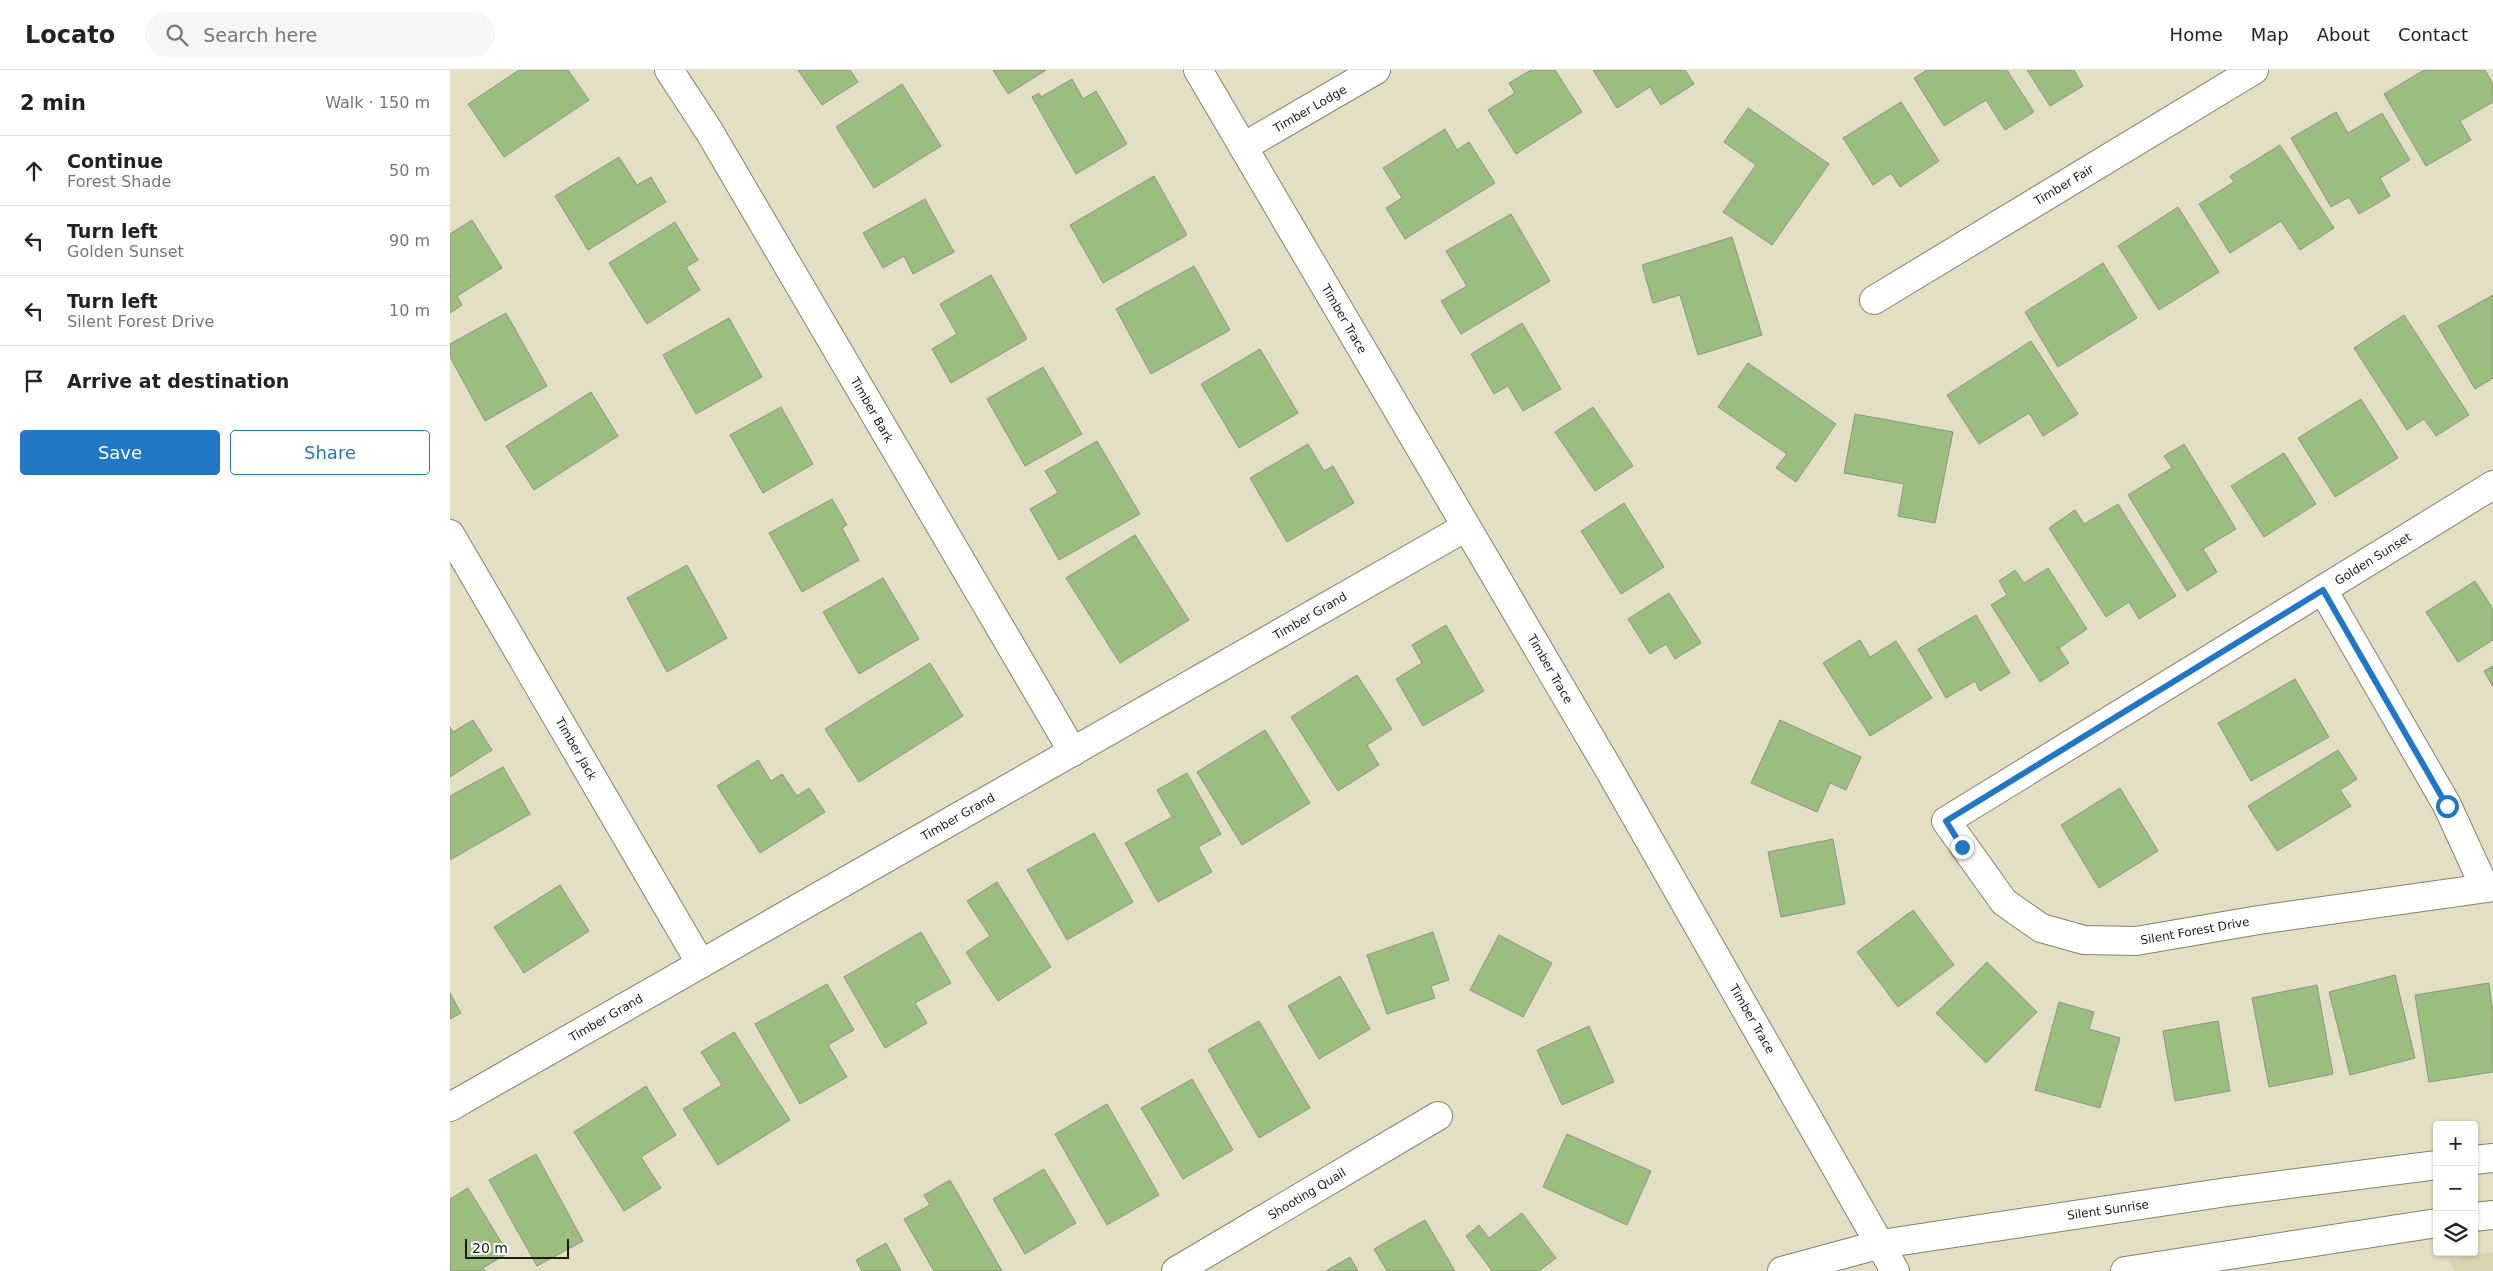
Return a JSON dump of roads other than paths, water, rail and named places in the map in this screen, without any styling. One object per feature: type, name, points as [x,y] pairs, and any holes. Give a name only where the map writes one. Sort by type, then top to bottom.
[{"type":"street","name":"Timber Bark","points":[[669,70],[709,131],[1073,752]]},
{"type":"street","name":"Timber Trace","points":[[1198,70],[1607,766],[1895,1271]]},
{"type":"street","name":"Timber Lodge","points":[[1243,148],[1376,70]]},
{"type":"street","name":"Timber Fair","points":[[1874,300],[2254,70]]},
{"type":"street","name":"Golden Sunset","points":[[1946,821],[2493,485]]},
{"type":"street","name":"Timber Grand","points":[[450,1107],[1466,527]]},
{"type":"street","name":"Timber Jack","points":[[450,534],[701,964]]},
{"type":"street","points":[[2323,590],[2447,806],[2489,887]]},
{"type":"street","name":"Silent Forest Drive","points":[[1946,821],[2004,902],[2041,928],[2084,940],[2136,941],[2259,920],[2489,887]]},
{"type":"street","name":"Shooting Quail","points":[[1176,1271],[1206,1264],[1438,1116]]},
{"type":"street","points":[[2478,1160],[2493,1158]]},
{"type":"street","name":"Silent Sunrise","points":[[1782,1271],[1881,1244],[2227,1192],[2433,1166]]},
{"type":"street","points":[[2478,1216],[2493,1214]]},
{"type":"street","points":[[2124,1271],[2433,1224]]}]
